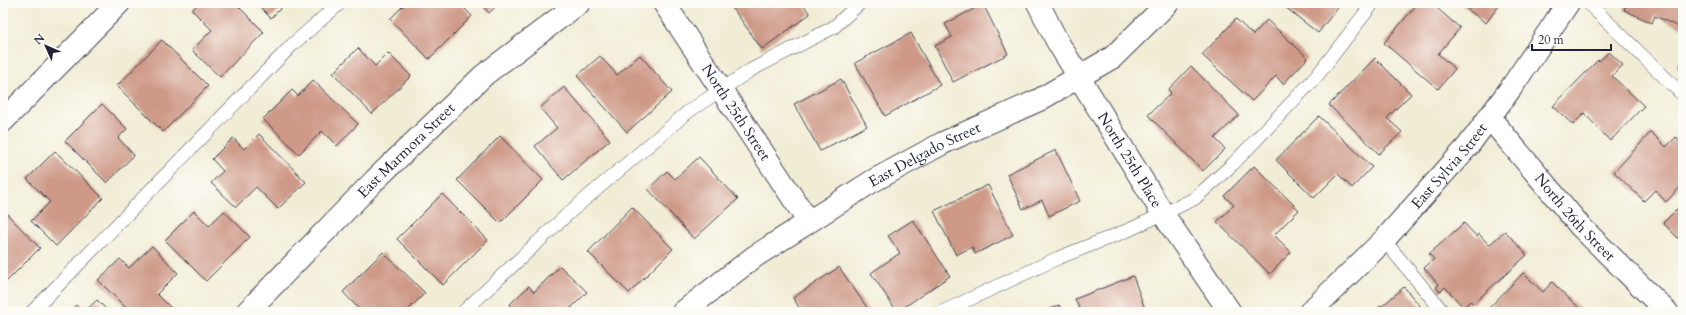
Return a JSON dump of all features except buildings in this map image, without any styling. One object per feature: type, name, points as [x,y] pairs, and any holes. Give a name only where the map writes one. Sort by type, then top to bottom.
[{"type":"street","points":[[3,121],[119,3]]},
{"type":"street","name":"East Marmora Street","points":[[247,312],[375,180],[484,75],[579,3]]},
{"type":"street","name":"North 25th Street","points":[[664,3],[808,221]]},
{"type":"street","name":"North 25th Place","points":[[1038,3],[1057,41],[1163,214],[1230,312]]},
{"type":"street","name":"East Delgado Street","points":[[683,312],[754,258],[808,221],[871,182],[936,147],[1039,100],[1113,57],[1168,3]]},
{"type":"street","name":"East Sylvia Street","points":[[1310,312],[1384,240],[1468,146],[1568,3]]},
{"type":"street","name":"North 26th Street","points":[[1489,117],[1580,226],[1667,312]]},
{"type":"lane","points":[[32,312],[287,51],[340,3]]},
{"type":"lane","points":[[464,312],[570,212],[689,111],[751,70],[834,27],[860,3]]},
{"type":"lane","points":[[942,312],[1058,258],[1163,214],[1194,199],[1233,164],[1316,77],[1373,3]]},
{"type":"lane","points":[[1588,3],[1683,95]]},
{"type":"lane","points":[[1384,240],[1443,312]]}]
